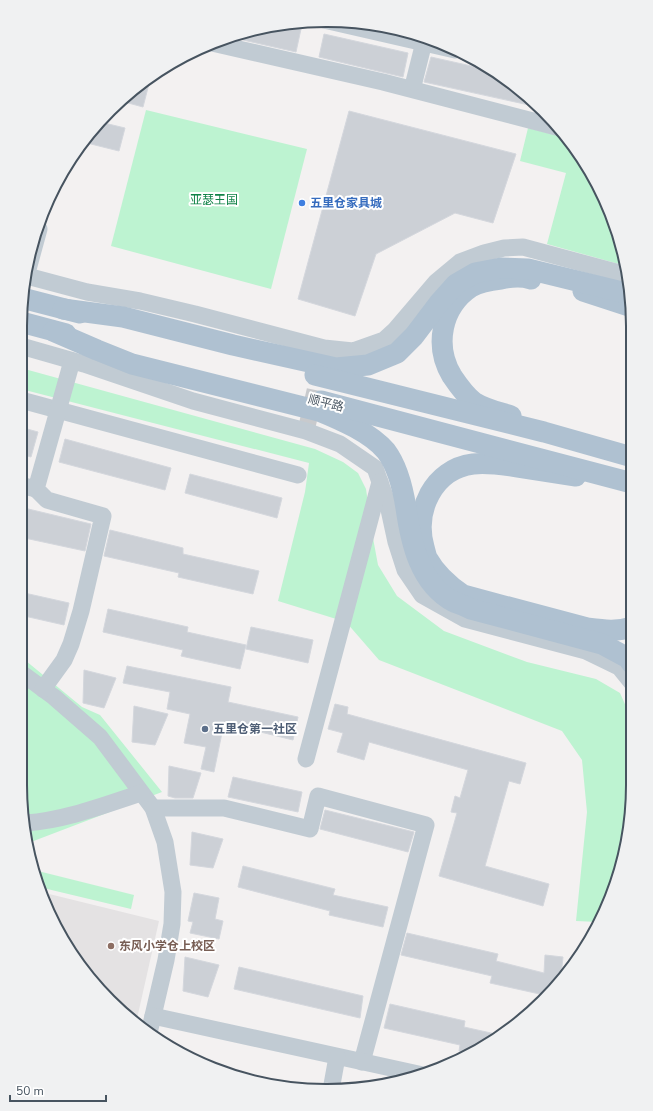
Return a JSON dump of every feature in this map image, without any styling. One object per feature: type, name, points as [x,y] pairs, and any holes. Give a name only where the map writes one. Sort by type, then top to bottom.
[{"type":"main road","points":[[63,309],[123,317],[233,345],[336,368],[368,365],[397,353],[414,336],[439,303],[456,284],[475,272],[501,268],[528,269],[624,292]]},
{"type":"main road","points":[[625,305],[579,290],[528,278],[509,278],[490,281],[472,287],[456,301],[444,324],[441,346],[446,366],[458,387],[474,401],[496,411],[626,455]]},
{"type":"main road","name":"顺平路","points":[[29,300],[265,363],[544,432],[626,456]]},
{"type":"main road","name":"顺平路","points":[[27,324],[626,482]]},
{"type":"main road","points":[[53,331],[132,364],[319,411],[334,417],[372,438],[386,451],[395,468],[403,489],[415,552],[428,576],[440,591],[453,601],[471,609],[602,644],[626,657]]},
{"type":"main road","points":[[626,483],[490,463],[472,464],[454,470],[443,477],[434,487],[426,501],[420,530],[427,558],[447,584],[463,595],[587,628],[604,630],[622,630],[626,628]]},
{"type":"street","points":[[414,82],[423,43]]},
{"type":"street","points":[[223,46],[383,82],[544,121]]},
{"type":"street","points":[[32,277],[87,292],[140,301],[195,314],[324,348],[353,351],[384,340],[395,330],[436,282],[460,262],[484,253],[504,248],[523,247],[621,273]]},
{"type":"street","points":[[27,348],[193,401],[306,431],[340,444],[375,468],[388,505],[396,542],[405,570],[422,595],[464,619],[586,650],[618,667],[626,676]]},
{"type":"street","points":[[43,689],[64,660],[71,644],[81,611],[103,516],[47,500],[28,487],[58,410],[72,361]]},
{"type":"street","points":[[27,402],[298,475]]},
{"type":"street","points":[[306,759],[380,482]]},
{"type":"street","points":[[27,677],[100,737],[153,808],[165,842],[173,892],[172,924],[166,960],[150,1027]]},
{"type":"street","points":[[30,823],[44,822],[141,793]]},
{"type":"street","points":[[153,808],[224,808],[310,829],[318,796],[426,825],[362,1062]]},
{"type":"street","points":[[153,1016],[338,1056],[362,1062],[394,1075]]},
{"type":"street","points":[[332,1084],[338,1056]]},
{"type":"shaded area","name":"东风小学仓上校区","points":[[48,894],[159,921],[137,1017],[101,982],[77,951],[58,917]]},
{"type":"green space","name":"亚瑟王国","points":[[146,110],[307,149],[271,289],[111,246]]},
{"type":"green space","points":[[528,128],[557,135],[576,160],[595,194],[610,230],[619,264],[547,244],[566,173],[520,161]]},
{"type":"green space","points":[[27,370],[315,449],[343,462],[358,473],[366,489],[378,565],[397,596],[444,631],[527,662],[596,679],[620,693],[626,706],[626,784],[623,824],[616,862],[603,899],[592,922],[576,921],[587,812],[582,760],[562,731],[379,660],[346,622],[278,601],[305,492],[309,463],[27,391]]},
{"type":"green space","points":[[27,662],[82,707],[100,715],[162,792],[33,841],[27,784]]},
{"type":"green space","points":[[40,872],[134,895],[131,909],[46,889]]},
{"type":"building","points":[[301,29],[296,52],[241,40],[268,33]]},
{"type":"building","points":[[324,34],[408,53],[403,77],[319,57]]},
{"type":"building","points":[[431,57],[476,67],[493,77],[528,105],[424,82]]},
{"type":"building","points":[[149,86],[143,107],[127,103]]},
{"type":"building","points":[[349,111],[516,154],[493,223],[455,213],[376,254],[355,316],[298,299]]},
{"type":"building","points":[[106,124],[125,128],[119,151],[89,144]]},
{"type":"building","points":[[27,429],[38,432],[31,457],[27,456]]},
{"type":"building","points":[[65,439],[171,468],[165,490],[59,462]]},
{"type":"building","points":[[190,474],[282,498],[277,518],[185,493]]},
{"type":"building","points":[[27,509],[91,524],[85,551],[27,539]]},
{"type":"building","points":[[110,530],[183,548],[183,554],[259,571],[253,594],[178,577],[179,573],[104,556]]},
{"type":"building","points":[[27,594],[69,603],[64,625],[27,617]]},
{"type":"building","points":[[108,609],[188,627],[187,632],[246,645],[240,669],[181,656],[183,650],[103,632]]},
{"type":"building","points":[[251,627],[313,640],[308,663],[246,649]]},
{"type":"building","name":"五里仓第一社区","points":[[127,666],[231,687],[228,702],[298,717],[293,740],[224,723],[214,772],[201,769],[206,747],[184,743],[190,714],[167,709],[170,692],[123,683]]},
{"type":"building","points":[[84,670],[116,678],[104,708],[83,703]]},
{"type":"building","points":[[335,704],[348,707],[347,714],[526,763],[520,784],[509,781],[485,866],[549,884],[543,906],[439,876],[457,813],[451,812],[455,796],[460,798],[468,770],[369,742],[364,760],[337,752],[343,733],[328,729]]},
{"type":"building","points":[[134,706],[168,714],[155,745],[132,742]]},
{"type":"building","points":[[169,766],[201,773],[193,798],[175,798],[168,796]]},
{"type":"building","points":[[233,777],[302,792],[298,812],[228,797]]},
{"type":"building","points":[[325,810],[414,832],[408,852],[320,829]]},
{"type":"building","points":[[192,832],[223,839],[213,868],[190,865]]},
{"type":"building","points":[[243,866],[335,889],[333,895],[388,907],[383,927],[329,915],[330,911],[238,887]]},
{"type":"building","points":[[194,893],[219,898],[215,919],[223,921],[219,939],[190,933],[193,922],[188,921]]},
{"type":"building","points":[[407,933],[498,954],[496,961],[544,973],[545,955],[563,957],[562,970],[540,994],[490,983],[492,976],[401,955]]},
{"type":"building","points":[[185,957],[219,965],[208,997],[183,991]]},
{"type":"building","points":[[239,967],[363,996],[360,1018],[234,989]]},
{"type":"building","points":[[390,1004],[465,1021],[464,1027],[494,1034],[462,1051],[459,1051],[460,1045],[384,1028]]},
{"type":"tunnel","points":[[306,431],[321,364]]},
{"type":"place","name":"五里仓家具城","points":[[302,203]]},
{"type":"place","name":"五里仓第一社区","points":[[205,729]]},
{"type":"place","name":"东风小学仓上校区","points":[[111,946]]}]
